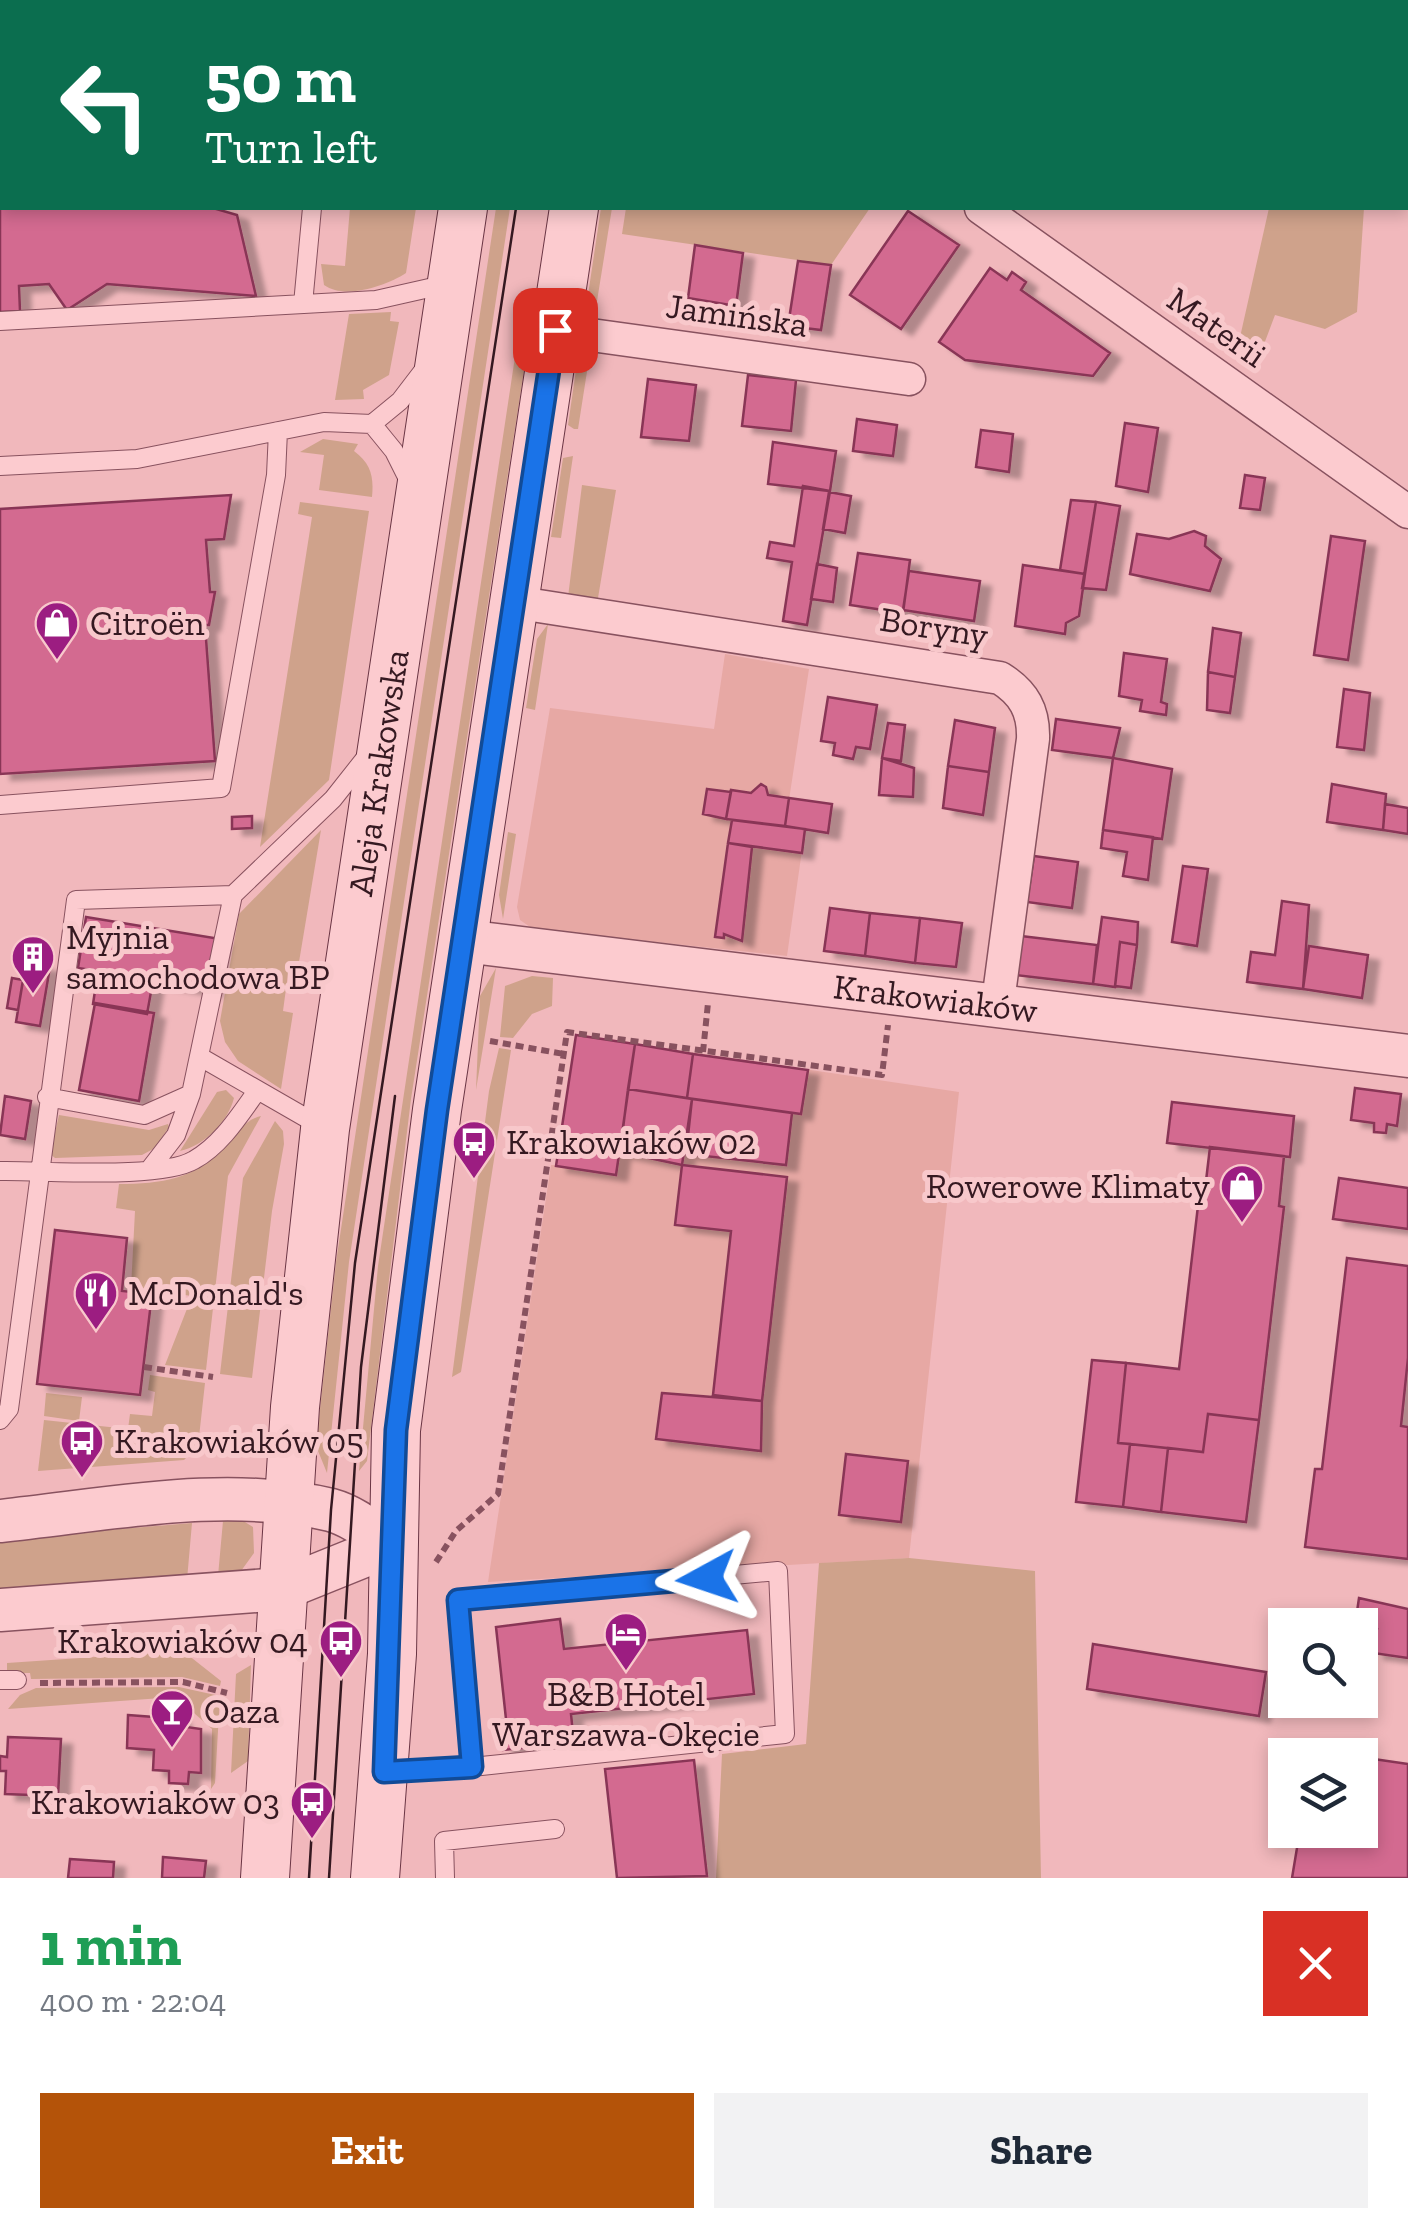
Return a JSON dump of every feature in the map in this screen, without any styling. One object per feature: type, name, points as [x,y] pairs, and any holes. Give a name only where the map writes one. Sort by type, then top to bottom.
[{"type":"main road","name":"Aleja Krakowska","points":[[265,1878],[288,1503],[325,1129],[463,210]]},
{"type":"main road","points":[[375,1878],[392,1640],[396,1430],[513,602],[574,210]]},
{"type":"street","name":"Materii","points":[[984,210],[1408,512]]},
{"type":"street","name":"Jamińska","points":[[555,330],[909,379]]},
{"type":"street","name":"Boryny","points":[[513,602],[1000,678],[1016,688],[1033,721],[1033,739],[996,1009]]},
{"type":"street","name":"Krakowiaków","points":[[464,941],[996,1009],[1408,1056]]},
{"type":"street","points":[[0,1521],[224,1498],[288,1503],[350,1518],[391,1545]]},
{"type":"street","points":[[0,1610],[282,1589],[391,1545]]},
{"type":"lane","points":[[303,304],[312,210]]},
{"type":"lane","points":[[0,321],[376,300],[451,282]]},
{"type":"lane","points":[[0,466],[138,459],[324,422],[372,424],[400,401],[441,348]]},
{"type":"lane","points":[[372,424],[394,451],[419,502]]},
{"type":"lane","points":[[0,805],[221,788],[276,474],[278,431]]},
{"type":"lane","points":[[149,1170],[176,1134],[192,1094],[232,894],[333,799],[385,733]]},
{"type":"lane","points":[[0,1420],[9,1410],[76,900],[232,894]]},
{"type":"lane","points":[[202,1058],[325,1129]]},
{"type":"lane","points":[[0,1171],[149,1170],[186,1165],[204,1154],[256,1091]]},
{"type":"lane","points":[[48,1098],[144,1114],[192,1094]]},
{"type":"lane","points":[[384,1772],[472,1767],[784,1734],[778,1571],[458,1600],[472,1767]]},
{"type":"lane","points":[[445,1878],[444,1841],[555,1829]]},
{"type":"path","points":[[702,1052],[709,993]]},
{"type":"path","points":[[436,1562],[456,1531],[498,1494],[567,1032],[882,1075],[890,1015]]},
{"type":"path","points":[[490,1041],[564,1054]]},
{"type":"path","points":[[144,1368],[212,1378]]},
{"type":"path","points":[[8,1680],[183,1682],[227,1693]]},
{"type":"shaded area","points":[[350,210],[416,210],[406,273],[354,291],[324,285],[321,264],[345,266]]},
{"type":"shaded area","points":[[496,210],[510,210],[349,1262],[327,1473],[316,1446],[336,1262]]},
{"type":"shaded area","points":[[601,210],[612,210],[593,326],[585,315]]},
{"type":"shaded area","points":[[626,210],[869,210],[831,265],[622,234]]},
{"type":"shaded area","points":[[1269,210],[1364,210],[1357,312],[1325,329],[1275,315],[1255,368],[1236,355]]},
{"type":"shaded area","points":[[391,312],[390,321],[399,322],[389,375],[363,390],[364,399],[335,400],[349,314]]},
{"type":"shaded area","points":[[521,317],[532,319],[411,1099],[367,1461],[359,1471],[378,1266]]},
{"type":"shaded area","points":[[591,346],[578,429],[574,429],[568,425],[578,356]]},
{"type":"shaded area","points":[[323,439],[358,444],[354,451],[370,471],[372,497],[319,490],[324,455],[300,452]]},
{"type":"shaded area","points":[[573,456],[561,538],[551,537],[563,458]]},
{"type":"shaded area","points":[[582,485],[616,490],[597,604],[568,597]]},
{"type":"shaded area","points":[[300,502],[369,511],[329,780],[260,847],[312,517],[298,514]]},
{"type":"shaded area","points":[[548,624],[535,710],[526,708],[537,639]]},
{"type":"shaded area","points":[[725,654],[809,669],[785,826],[805,829],[787,956],[533,929],[520,920],[517,907],[550,708],[714,729]]},
{"type":"shaded area","points":[[321,830],[297,974],[288,974],[283,1011],[293,1013],[281,1089],[238,1061],[225,1042],[220,1021],[239,914]]},
{"type":"shaded area","points":[[508,832],[516,834],[503,919],[499,895]]},
{"type":"shaded area","points":[[496,968],[476,1090],[480,996]]},
{"type":"shaded area","points":[[532,976],[553,978],[552,1006],[532,1014],[513,1038],[500,1037],[505,986]]},
{"type":"shaded area","points":[[576,1035],[959,1092],[909,1558],[488,1582],[551,1165],[556,1165]]},
{"type":"shaded area","points":[[499,1048],[511,1050],[461,1372],[452,1377],[489,1091]]},
{"type":"shaded area","points":[[226,1090],[234,1098],[221,1124],[198,1144],[180,1151],[217,1092]]},
{"type":"shaded area","points":[[59,1115],[149,1130],[168,1124],[169,1127],[155,1148],[142,1155],[55,1158],[50,1154]]},
{"type":"shaded area","points":[[261,1116],[228,1176],[206,1370],[165,1365],[192,1296],[131,1288],[135,1211],[116,1208],[119,1184],[163,1181],[190,1173],[215,1157],[245,1124]]},
{"type":"shaded area","points":[[275,1121],[283,1131],[284,1144],[252,1378],[220,1374],[243,1178]]},
{"type":"shaded area","points":[[150,1375],[205,1383],[198,1446],[184,1460],[38,1471],[44,1420],[128,1429],[130,1414],[152,1416],[155,1392],[148,1390]]},
{"type":"shaded area","points":[[46,1393],[82,1397],[79,1421],[44,1416]]},
{"type":"shaded area","points":[[240,1519],[253,1527],[254,1553],[241,1571],[218,1576],[223,1521]]},
{"type":"shaded area","points":[[192,1523],[187,1580],[0,1592],[0,1539]]},
{"type":"shaded area","points":[[909,1558],[1035,1571],[1041,1878],[716,1878],[722,1754],[806,1744],[819,1563]]},
{"type":"shaded area","points":[[183,1651],[221,1681],[220,1686],[182,1677],[31,1679],[30,1673],[7,1673],[7,1663]]},
{"type":"shaded area","points":[[251,1665],[248,1761],[231,1773],[236,1674]]},
{"type":"shaded area","points":[[179,1687],[220,1696],[215,1783],[211,1789],[212,1729],[176,1697],[8,1709],[20,1695],[36,1688]]},
{"type":"building","points":[[0,210],[220,210],[237,215],[256,296],[107,284],[67,310],[49,284],[19,286],[20,311],[0,312]]},
{"type":"building","points":[[908,211],[959,245],[901,329],[850,295]]},
{"type":"building","points":[[695,245],[743,253],[736,306],[688,298]]},
{"type":"building","points":[[798,261],[831,265],[821,330],[788,326]]},
{"type":"building","points":[[990,268],[1007,280],[1012,272],[1026,282],[1021,290],[1110,353],[1093,376],[965,360],[939,342]]},
{"type":"building","points":[[748,375],[796,380],[791,431],[742,426]]},
{"type":"building","points":[[648,379],[696,385],[689,441],[641,437]]},
{"type":"building","points":[[857,419],[897,425],[893,456],[853,451]]},
{"type":"building","points":[[1125,423],[1158,428],[1148,492],[1116,486]]},
{"type":"building","points":[[981,430],[1013,434],[1009,472],[976,467]]},
{"type":"building","points":[[773,442],[836,451],[830,491],[768,484]]},
{"type":"building","points":[[1245,475],[1265,478],[1260,510],[1240,508]]},
{"type":"building","points":[[803,486],[830,491],[807,625],[783,621],[792,562],[767,558],[770,542],[794,546]]},
{"type":"building","points":[[829,492],[851,496],[845,533],[823,529]]},
{"type":"building","points":[[231,495],[224,539],[206,540],[210,592],[215,592],[209,625],[205,625],[215,761],[0,774],[0,509]]},
{"type":"building","points":[[1071,500],[1096,502],[1085,574],[1060,570]]},
{"type":"building","points":[[1096,502],[1120,506],[1106,590],[1082,588]]},
{"type":"building","points":[[1194,531],[1206,536],[1205,546],[1221,559],[1210,591],[1130,574],[1137,534],[1169,539]]},
{"type":"building","points":[[1331,536],[1365,541],[1348,660],[1314,655]]},
{"type":"building","points":[[858,553],[910,560],[903,613],[850,605]]},
{"type":"building","points":[[817,564],[837,568],[833,602],[811,599]]},
{"type":"building","points":[[1023,565],[1085,574],[1079,616],[1066,623],[1065,634],[1015,626]]},
{"type":"building","points":[[909,571],[980,581],[974,621],[903,610]]},
{"type":"building","points":[[1213,628],[1241,633],[1235,677],[1208,672]]},
{"type":"building","points":[[1124,653],[1167,659],[1161,702],[1167,704],[1166,715],[1140,711],[1142,700],[1119,696]]},
{"type":"building","points":[[1208,672],[1235,677],[1230,713],[1207,710]]},
{"type":"building","points":[[1344,689],[1370,693],[1364,750],[1337,747]]},
{"type":"building","points":[[828,697],[877,705],[870,749],[856,747],[853,759],[833,755],[835,743],[821,741]]},
{"type":"building","points":[[1056,719],[1120,728],[1113,758],[1052,750]]},
{"type":"building","points":[[955,720],[995,728],[989,772],[948,766]]},
{"type":"building","points":[[888,723],[905,725],[901,761],[882,758]]},
{"type":"building","points":[[882,758],[914,768],[913,797],[879,795]]},
{"type":"building","points":[[1113,758],[1172,769],[1162,839],[1103,830]]},
{"type":"building","points":[[948,766],[989,772],[983,815],[943,808]]},
{"type":"building","points":[[761,784],[768,795],[789,798],[785,826],[726,819],[731,790],[751,793]]},
{"type":"building","points":[[1332,784],[1386,794],[1383,830],[1327,822]]},
{"type":"building","points":[[707,789],[731,792],[726,819],[703,814]]},
{"type":"building","points":[[789,798],[832,804],[828,833],[785,826]]},
{"type":"building","points":[[1385,804],[1408,808],[1408,834],[1383,830]]},
{"type":"building","points":[[252,816],[252,828],[232,829],[232,817]]},
{"type":"building","points":[[732,820],[805,829],[802,853],[728,843]]},
{"type":"building","points":[[1103,830],[1153,837],[1148,880],[1123,876],[1127,852],[1101,848]]},
{"type":"building","points":[[728,843],[752,847],[742,941],[724,934],[724,938],[715,937]]},
{"type":"building","points":[[1034,856],[1078,862],[1072,908],[1027,902]]},
{"type":"building","points":[[1183,866],[1208,869],[1197,946],[1172,942]]},
{"type":"building","points":[[1282,901],[1309,905],[1303,989],[1247,982],[1251,952],[1275,955]]},
{"type":"building","points":[[830,908],[870,913],[865,956],[824,951]]},
{"type":"building","points":[[870,913],[920,918],[915,963],[865,956]]},
{"type":"building","points":[[86,917],[220,939],[211,991],[153,981],[147,1014],[93,1004],[98,971],[78,968]]},
{"type":"building","points":[[1102,917],[1138,922],[1137,945],[1120,942],[1115,987],[1093,984]]},
{"type":"building","points":[[920,918],[962,923],[956,967],[915,963]]},
{"type":"building","points":[[1021,936],[1097,945],[1093,984],[1015,975]]},
{"type":"building","points":[[1120,942],[1137,945],[1131,988],[1115,986]]},
{"type":"building","points":[[1309,946],[1368,955],[1362,998],[1303,989]]},
{"type":"building","name":"Myjnia samochodowa BP","points":[[26,963],[50,967],[40,1026],[16,1022]]},
{"type":"building","points":[[12,978],[23,980],[18,1010],[7,1008]]},
{"type":"building","points":[[95,1003],[154,1013],[139,1101],[79,1090]]},
{"type":"building","points":[[576,1035],[635,1044],[616,1175],[556,1166]]},
{"type":"building","points":[[635,1044],[693,1054],[687,1098],[628,1089]]},
{"type":"building","points":[[693,1054],[808,1070],[801,1114],[687,1098]]},
{"type":"building","points":[[1355,1088],[1401,1094],[1397,1126],[1387,1124],[1386,1133],[1374,1132],[1374,1123],[1351,1120]]},
{"type":"building","points":[[628,1089],[692,1099],[682,1165],[620,1152]]},
{"type":"building","points":[[5,1096],[31,1101],[25,1139],[0,1135]]},
{"type":"building","points":[[692,1099],[792,1113],[786,1165],[686,1154]]},
{"type":"building","points":[[1172,1102],[1294,1116],[1290,1157],[1167,1143]]},
{"type":"building","points":[[1210,1147],[1284,1156],[1279,1206],[1284,1207],[1259,1420],[1208,1414],[1203,1452],[1118,1443],[1126,1363],[1179,1369],[1199,1197],[1204,1198]]},
{"type":"building","points":[[682,1165],[787,1177],[762,1401],[713,1395],[731,1231],[675,1225]]},
{"type":"building","points":[[1339,1178],[1408,1188],[1408,1229],[1333,1219]]},
{"type":"building","name":"McDonald's","points":[[55,1230],[127,1238],[122,1291],[152,1294],[140,1395],[37,1384]]},
{"type":"building","points":[[1347,1258],[1408,1266],[1408,1358],[1401,1426],[1408,1427],[1408,1559],[1305,1547],[1315,1469],[1322,1469]]},
{"type":"building","points":[[1092,1360],[1126,1363],[1118,1443],[1130,1444],[1123,1507],[1076,1502]]},
{"type":"building","points":[[662,1393],[762,1401],[761,1451],[656,1439]]},
{"type":"building","points":[[1208,1414],[1259,1420],[1246,1522],[1161,1512],[1168,1448],[1203,1452]]},
{"type":"building","points":[[1130,1444],[1168,1448],[1161,1512],[1123,1507]]},
{"type":"building","points":[[846,1454],[908,1461],[901,1522],[839,1515]]},
{"type":"building","points":[[1359,1598],[1408,1609],[1408,1658],[1378,1654],[1378,1608],[1358,1608]]},
{"type":"building","name":"B&B Hotel Warszawa-Okęcie","points":[[560,1619],[564,1649],[747,1630],[754,1694],[571,1714],[574,1743],[503,1750],[499,1720],[506,1719],[496,1627]]},
{"type":"building","points":[[1093,1644],[1266,1672],[1259,1716],[1087,1689]]},
{"type":"building","name":"Oaza","points":[[128,1715],[180,1719],[179,1726],[201,1729],[201,1773],[189,1772],[188,1784],[169,1783],[169,1771],[153,1770],[154,1750],[127,1748]]},
{"type":"building","points":[[8,1737],[61,1739],[58,1796],[5,1794],[6,1771],[0,1771],[0,1756],[7,1757]]},
{"type":"building","points":[[694,1760],[707,1876],[617,1878],[605,1769]]},
{"type":"building","points":[[1378,1760],[1408,1764],[1408,1878],[1292,1878],[1297,1848],[1378,1848]]},
{"type":"building","points":[[163,1857],[206,1861],[204,1878],[162,1878]]},
{"type":"building","points":[[70,1859],[114,1862],[113,1878],[68,1878]]},
{"type":"tram line","points":[[309,1878],[331,1510],[355,1263],[516,210]]},
{"type":"tram line","points":[[329,1878],[361,1367],[395,1096]]},
{"type":"place","name":"Citroën","points":[[57,661]]},
{"type":"place","name":"Myjnia samochodowa BP","points":[[33,995]]},
{"type":"place","name":"Krakowiaków 02","points":[[474,1180]]},
{"type":"place","name":"Rowerowe Klimaty","points":[[1242,1224]]},
{"type":"place","name":"McDonald's","points":[[96,1331]]},
{"type":"place","name":"Krakowiaków 05","points":[[82,1479]]},
{"type":"place","name":"B&B Hotel Warszawa-Okęcie","points":[[626,1672]]},
{"type":"place","name":"Krakowiaków 04","points":[[341,1679]]},
{"type":"place","name":"Oaza","points":[[172,1749]]},
{"type":"place","name":"Krakowiaków 03","points":[[312,1840]]},
{"type":"route","points":[[555,330],[437,1110],[396,1430],[392,1640],[384,1772],[472,1767],[458,1600],[707,1578]]}]
